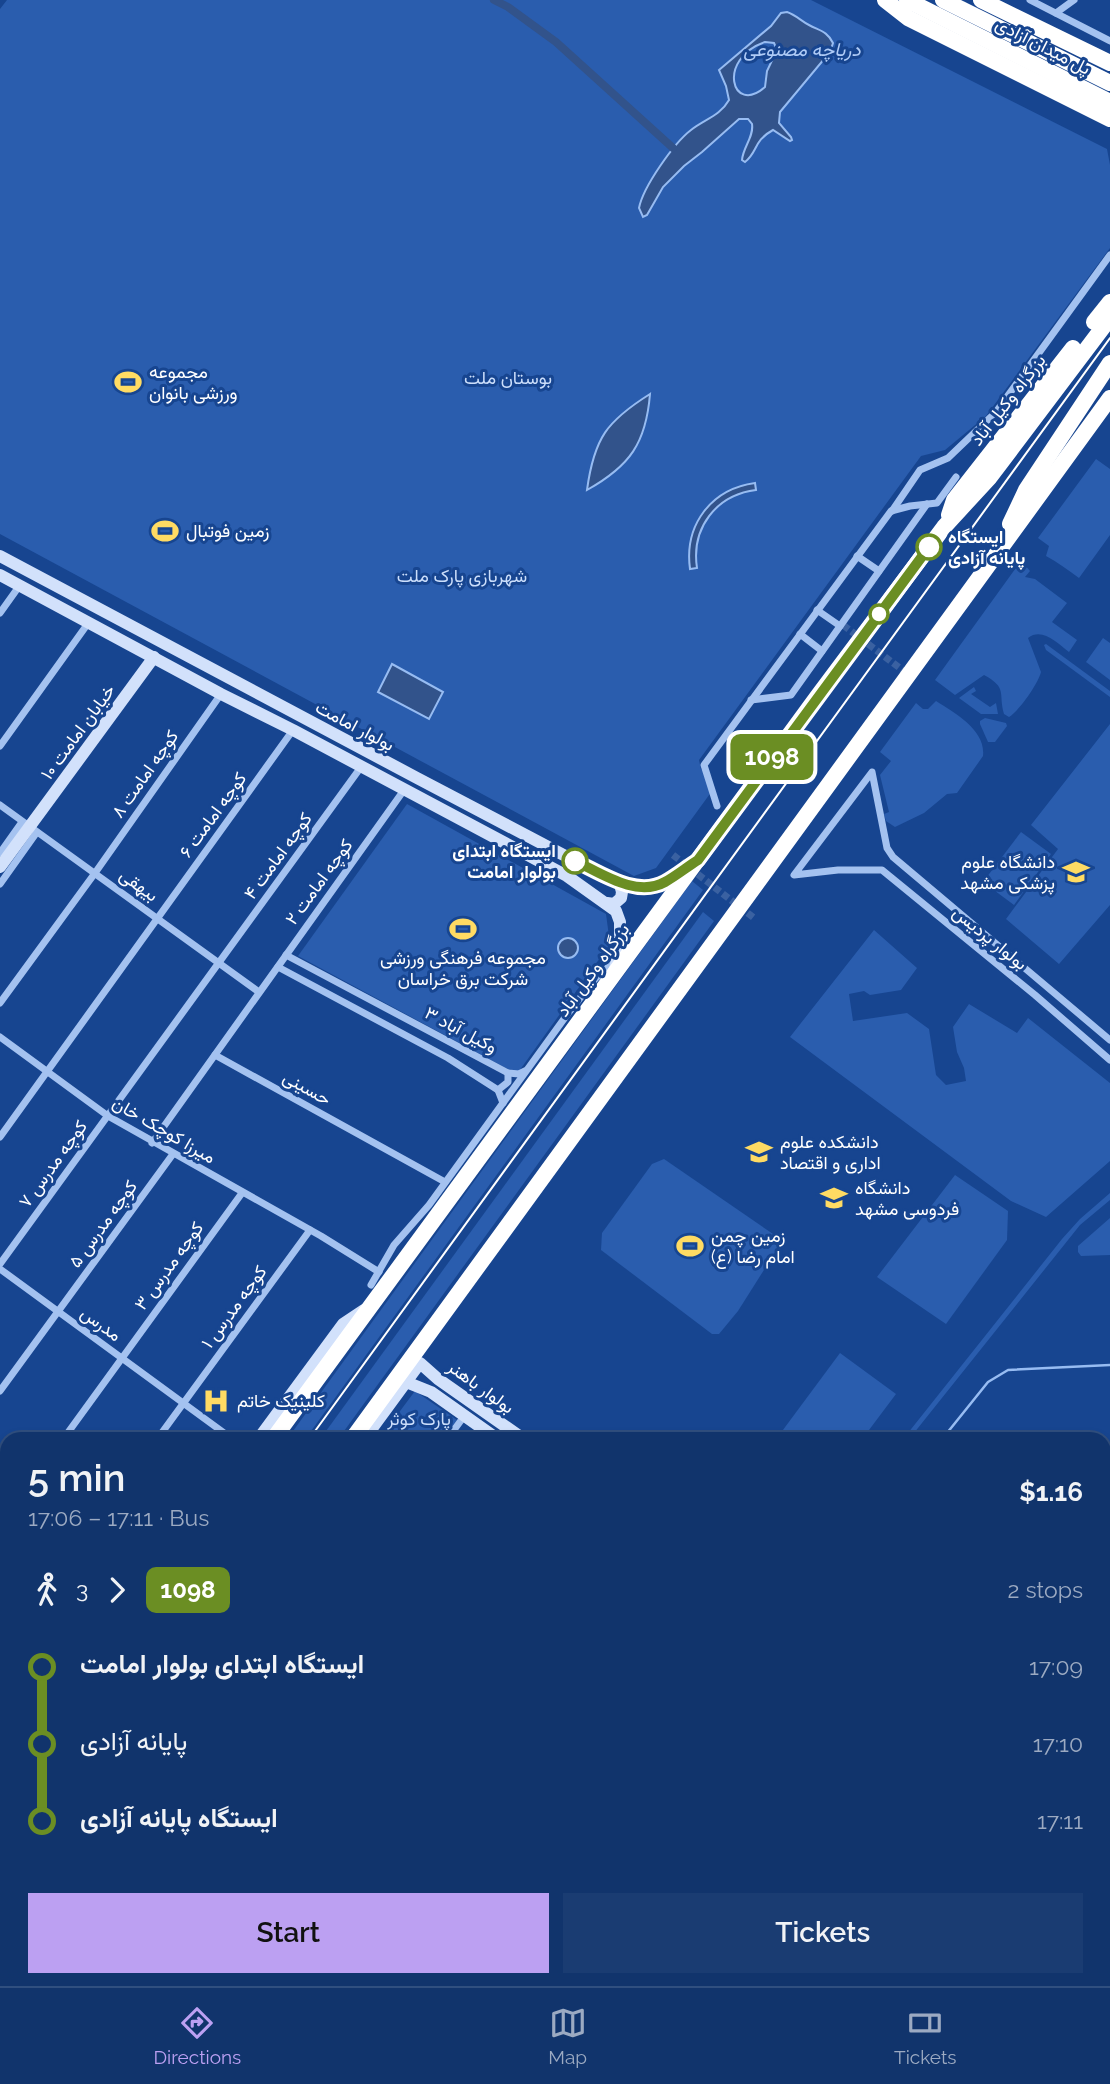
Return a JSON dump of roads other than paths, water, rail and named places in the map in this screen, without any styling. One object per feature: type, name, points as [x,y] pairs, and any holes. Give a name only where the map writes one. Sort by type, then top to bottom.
[{"type":"highway","points":[[885,0],[908,18],[1107,111],[1110,125]]},
{"type":"highway","name":"پل میدان آزادی","points":[[907,0],[959,25],[1107,111]]},
{"type":"highway","points":[[943,0],[1110,83]]},
{"type":"highway","points":[[981,0],[1110,63]]},
{"type":"highway","name":"بزرگراه وکیل آباد","points":[[944,527],[954,500],[1110,302]]},
{"type":"highway","name":"بزرگراه وکیل آباد","points":[[278,1432],[944,527],[990,477],[1110,317]]},
{"type":"highway","points":[[992,561],[1026,490],[1110,363]]},
{"type":"highway","points":[[360,1432],[373,1420],[1110,398]]},
{"type":"highway","points":[[992,561],[1082,454],[1110,415]]},
{"type":"main road","name":"بولوار امامت","points":[[0,556],[575,861],[619,881],[637,888],[652,887],[664,883],[698,860]]},
{"type":"main road","name":"بولوار امامت","points":[[0,575],[567,876],[607,903]]},
{"type":"main road","name":"خیابان امامت ۱۰","points":[[0,867],[154,657]]},
{"type":"main road","points":[[607,903],[614,904],[621,898],[619,881]]},
{"type":"main road","points":[[607,903],[616,911],[620,922],[618,958],[613,975]]},
{"type":"main road","points":[[263,1432],[343,1324],[371,1306]]},
{"type":"main road","name":"بولوار باهنر","points":[[488,1432],[431,1392],[406,1382],[420,1363],[438,1379],[513,1432]]},
{"type":"main road","points":[[431,1392],[431,1385],[438,1379]]},
{"type":"main road","points":[[368,1432],[373,1420],[406,1382]]},
{"type":"street","points":[[1030,0],[1110,41]]},
{"type":"street","points":[[1056,13],[1074,0]]},
{"type":"street","points":[[717,806],[704,765],[920,470],[948,458],[996,412],[1110,255]]},
{"type":"street","points":[[891,511],[937,503],[957,477]]},
{"type":"street","points":[[751,700],[791,695],[927,504]]},
{"type":"street","points":[[858,556],[879,571]]},
{"type":"street","points":[[0,613],[20,585]]},
{"type":"street","points":[[817,610],[840,626]]},
{"type":"street","points":[[0,746],[89,622]]},
{"type":"street","points":[[800,634],[822,650]]},
{"type":"street","name":"کوچه امامت ۸","points":[[0,1003],[220,694]]},
{"type":"street","name":"کوچه امامت ۶","points":[[0,1137],[293,730]]},
{"type":"street","name":"کوچه امامت ۴","points":[[108,1116],[361,767]]},
{"type":"street","name":"بولوار پردیس","points":[[1110,1040],[893,857],[887,848],[872,772],[794,875],[838,870],[881,870],[1035,995],[1110,1060]]},
{"type":"street","name":"کوچه امامت ۲","points":[[152,1143],[404,790]]},
{"type":"street","name":"بیهقی","points":[[0,805],[259,992]]},
{"type":"street","points":[[0,853],[30,827]]},
{"type":"street","points":[[0,884],[30,827]]},
{"type":"street","points":[[286,956],[383,1007],[375,1020]]},
{"type":"street","points":[[371,1284],[394,1245],[429,1205],[595,979],[618,958]]},
{"type":"street","points":[[278,967],[448,1058],[498,1090],[503,1103]]},
{"type":"street","name":"۳ وکیل آباد","points":[[383,1007],[508,1073],[519,1074],[526,1071]]},
{"type":"street","name":"میرزا کوچک خان","points":[[0,1037],[108,1116],[321,1236],[379,1272]]},
{"type":"street","name":"حسینی","points":[[215,1055],[445,1182]]},
{"type":"street","points":[[498,1090],[508,1082],[508,1073]]},
{"type":"street","name":"کوچه مدرس ۷","points":[[0,1267],[108,1116]]},
{"type":"street","name":"کوچه مدرس ۵","points":[[0,1391],[173,1154]]},
{"type":"street","name":"کوچه مدرس ۳","points":[[68,1432],[242,1193]]},
{"type":"street","name":"کوچه مدرس ۱","points":[[162,1432],[310,1230]]},
{"type":"street","name":"مدرس","points":[[0,1267],[223,1432]]},
{"type":"street","points":[[452,1432],[465,1415]]},
{"type":"water","name":"دریاچه مصنوعی","points":[[781,13],[790,13],[823,32],[833,43],[830,52],[780,112],[779,123],[792,140],[773,130],[762,138],[745,162],[742,160],[752,124],[748,119],[739,119],[663,187],[647,215],[643,217],[639,208],[642,199],[668,155],[684,136],[717,114],[729,100],[719,70],[771,26]],"holes":[[[765,42],[774,43],[777,50],[767,71],[765,87],[754,94],[744,95],[734,82],[740,60],[750,50]]]},
{"type":"water","points":[[650,394],[645,426],[633,451],[614,472],[587,490],[594,457],[605,433],[623,413]]},
{"type":"water","points":[[755,483],[756,490],[729,499],[709,516],[698,540],[697,568],[690,569],[691,538],[704,512],[725,493]]},
{"type":"water","points":[[392,664],[443,692],[429,719],[378,692]]},
{"type":"water","points":[[568,938],[575,941],[578,948],[575,955],[568,958],[561,955],[558,948],[561,941]]},
{"type":"waterway","points":[[494,0],[556,42],[673,148]]},
{"type":"waterway","points":[[948,1432],[988,1382],[1008,1370],[1110,1365]]},
{"type":"tunnel","points":[[843,625],[909,675]]},
{"type":"tunnel","points":[[673,855],[754,918]]},
{"type":"tram line","points":[[314,1432],[1110,338]]},
{"type":"place","name":"مجموعه ورزشی بانوان","points":[[128,382]]},
{"type":"place","name":"زمین فوتبال","points":[[165,531]]},
{"type":"place","name":"ایستگاه پایانه آزادی","points":[[929,547]]},
{"type":"place","name":"ایستگاه ابتدای بولوار امامت","points":[[575,861]]},
{"type":"place","name":"دانشگاه علوم پزشکی مشهد","points":[[1076,872]]},
{"type":"place","name":"مجموعه فرهنگی ورزشی شرکت برق خراسان","points":[[463,929]]},
{"type":"place","name":"دانشکده علوم اداری و اقتصاد","points":[[759,1152]]},
{"type":"place","name":"دانشگاه فردوسی مشهد","points":[[834,1198]]},
{"type":"place","name":"زمین چمن امام رضا (ع)","points":[[690,1246]]},
{"type":"place","name":"کلینیک خاتم","points":[[216,1401]]},
{"type":"park label","name":"بوستان ملت","points":[[508,378]]},
{"type":"park label","name":"شهربازی پارک ملت","points":[[462,576]]},
{"type":"park label","name":"پارک کوثر","points":[[419,1419]]}]
